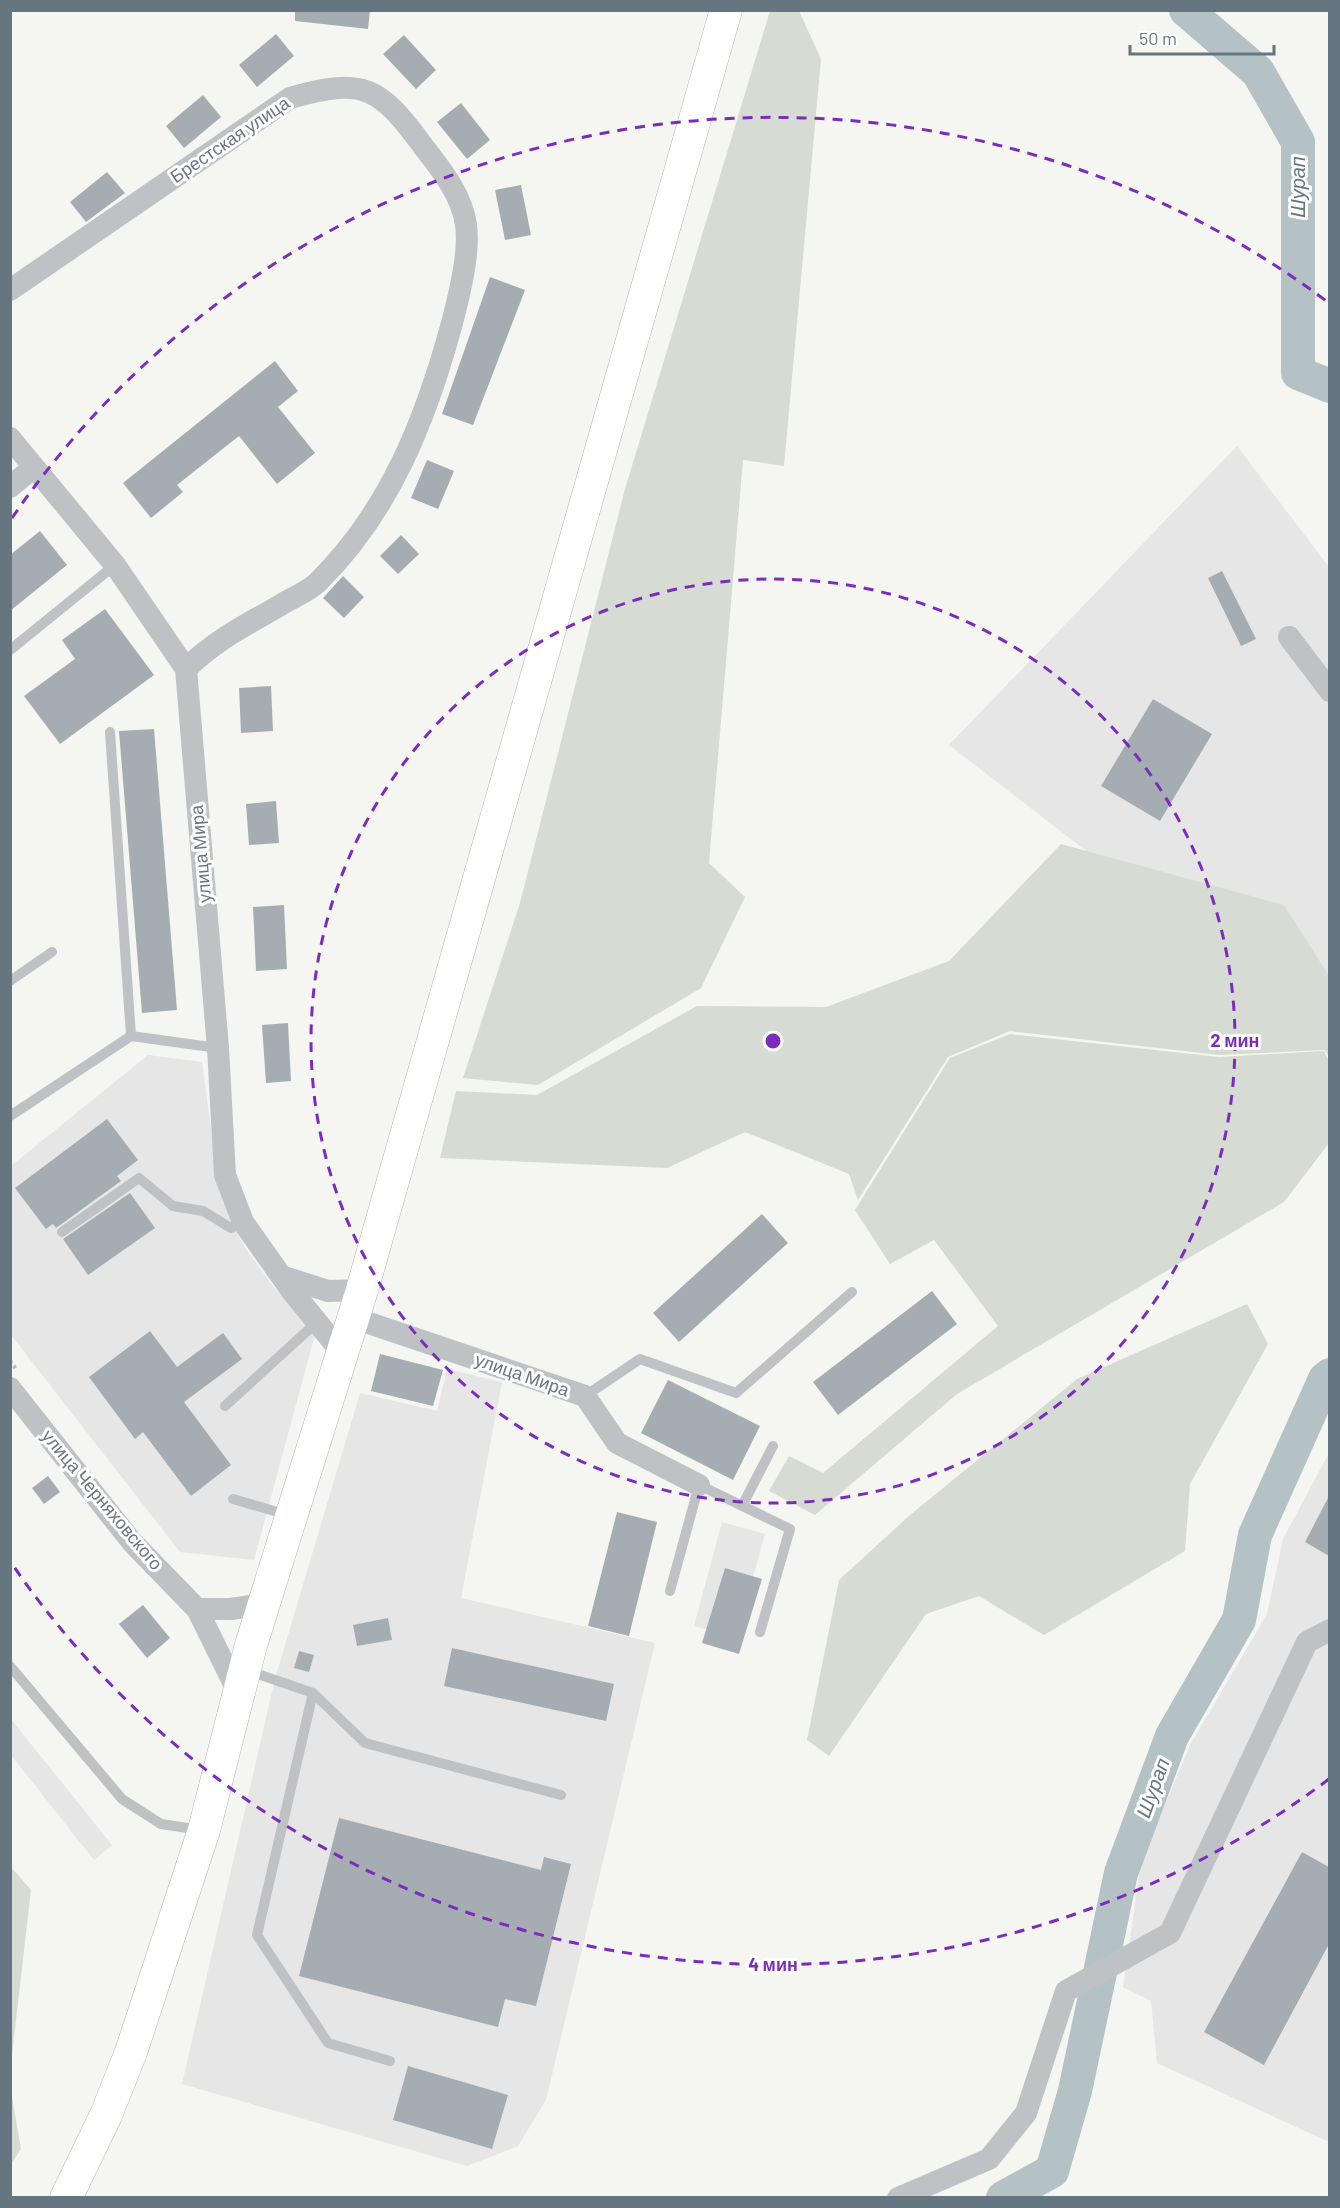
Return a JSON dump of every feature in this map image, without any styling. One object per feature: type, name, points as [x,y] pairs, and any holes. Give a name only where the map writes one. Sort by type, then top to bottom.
[{"type":"main road","points":[[66,2198],[106,2115],[131,2052],[204,1830],[264,1604],[358,1304],[726,10]]},
{"type":"street","name":"Брестская улица","points":[[10,290],[290,98],[321,89],[353,86],[379,96],[403,119],[450,180],[466,225],[462,284],[434,390],[405,460],[370,522],[316,584],[209,646],[186,669]]},
{"type":"street","name":"улица Мира","points":[[10,438],[115,565],[186,669],[218,1048],[225,1174],[243,1222],[281,1276],[343,1354]]},
{"type":"street","points":[[10,487],[34,467]]},
{"type":"street","points":[[1289,637],[1329,691]]},
{"type":"street","name":"улица Мира","points":[[281,1276],[358,1304],[585,1396],[617,1443],[699,1485]]},
{"type":"street","name":"улица Черняховского","points":[[10,1388],[132,1542],[197,1609],[243,1682]]},
{"type":"street","points":[[197,1609],[231,1610],[264,1604]]},
{"type":"street","points":[[898,2198],[989,2159],[1026,2113],[1066,1991],[1170,1933],[1307,1642],[1329,1630]]},
{"type":"lane","points":[[10,650],[115,565]]},
{"type":"lane","points":[[110,732],[131,1036]]},
{"type":"lane","points":[[10,981],[52,952]]},
{"type":"lane","points":[[10,1116],[131,1036],[218,1048]]},
{"type":"lane","points":[[62,1232],[139,1179],[173,1206],[204,1211],[231,1228],[243,1222]]},
{"type":"lane","points":[[585,1396],[640,1359],[736,1393],[852,1292]]},
{"type":"lane","points":[[225,1406],[317,1322]]},
{"type":"lane","points":[[742,1506],[773,1446]]},
{"type":"lane","points":[[670,1591],[699,1485],[790,1529],[760,1632]]},
{"type":"lane","points":[[233,1499],[292,1516]]},
{"type":"lane","points":[[10,1666],[122,1799],[161,1824],[204,1830]]},
{"type":"lane","points":[[243,1682],[313,1693],[365,1743],[561,1796]]},
{"type":"lane","points":[[313,1693],[257,1935],[328,2043],[390,2061]]},
{"type":"shaded area","points":[[770,11],[799,11],[821,59],[784,466],[743,460],[709,863],[745,897],[701,988],[538,1085],[463,1078],[520,903],[625,489]]},
{"type":"shaded area","points":[[1237,446],[1329,567],[1329,1038],[949,745]]},
{"type":"shaded area","points":[[1061,844],[1284,905],[1329,976],[1329,1057],[1325,1050],[1219,1055],[1010,1031],[948,1057],[858,1200],[849,1174],[745,1132],[667,1168],[440,1158],[456,1091],[537,1095],[697,1006],[826,1007],[949,961]]},
{"type":"shaded area","points":[[1010,1034],[1219,1057],[1324,1051],[1329,1061],[1329,1143],[1284,1202],[957,1394],[815,1515],[769,1491],[789,1456],[823,1473],[998,1326],[934,1240],[890,1264],[855,1210],[950,1058]]},
{"type":"shaded area","points":[[148,1055],[202,1062],[217,1174],[233,1226],[248,1252],[276,1290],[317,1327],[254,1560],[180,1552],[11,1335],[11,1166]]},
{"type":"shaded area","points":[[1247,1304],[1268,1344],[1190,1484],[1185,1551],[1044,1635],[979,1596],[926,1614],[829,1756],[807,1740],[839,1580],[910,1515],[1077,1379]]},
{"type":"shaded area","points":[[447,1369],[502,1382],[461,1598],[655,1643],[546,2100],[518,2146],[467,2166],[182,2084],[275,1679],[360,1393],[437,1411]]},
{"type":"shaded area","points":[[1329,1453],[1329,2142],[1157,2063],[1151,2001],[1123,1987],[1141,1862],[1190,1745],[1267,1614],[1283,1539]]},
{"type":"shaded area","points":[[722,1522],[765,1534],[736,1638],[694,1626]]},
{"type":"shaded area","points":[[10,1718],[112,1845],[94,1860],[11,1755]]},
{"type":"shaded area","points":[[11,1867],[31,1890],[11,2063]]},
{"type":"shaded area","points":[[10,2085],[21,2149],[11,2164],[10,2164]]},
{"type":"building","points":[[295,10],[370,10],[368,29],[295,21]]},
{"type":"building","points":[[276,34],[294,56],[257,87],[239,65]]},
{"type":"building","points":[[404,35],[436,70],[416,89],[383,54]]},
{"type":"building","points":[[203,95],[221,117],[184,148],[166,126]]},
{"type":"building","points":[[461,103],[490,140],[467,159],[437,122]]},
{"type":"building","points":[[107,172],[125,193],[86,222],[70,202]]},
{"type":"building","points":[[521,185],[531,235],[505,240],[495,190]]},
{"type":"building","points":[[490,277],[525,290],[473,425],[442,414]]},
{"type":"building","points":[[275,361],[298,391],[278,407],[315,453],[277,484],[239,436],[177,485],[183,492],[151,518],[123,483]]},
{"type":"building","points":[[427,460],[454,471],[438,509],[411,498]]},
{"type":"building","points":[[40,531],[67,565],[10,611],[10,555]]},
{"type":"building","points":[[401,535],[419,554],[398,574],[380,556]]},
{"type":"building","points":[[1222,571],[1256,639],[1241,646],[1208,578]]},
{"type":"building","points":[[343,576],[364,597],[344,618],[323,598]]},
{"type":"building","points":[[105,609],[154,675],[60,744],[24,696],[75,659],[62,640]]},
{"type":"building","points":[[271,686],[273,731],[241,733],[239,688]]},
{"type":"building","points":[[1153,699],[1212,734],[1160,821],[1101,786]]},
{"type":"building","points":[[154,729],[177,1010],[142,1013],[119,731]]},
{"type":"building","points":[[276,801],[279,843],[249,845],[246,804]]},
{"type":"building","points":[[284,905],[287,969],[256,971],[253,907]]},
{"type":"building","points":[[288,1023],[291,1081],[266,1083],[262,1025]]},
{"type":"building","points":[[107,1119],[138,1160],[117,1176],[121,1181],[56,1228],[53,1224],[46,1229],[15,1188]]},
{"type":"building","points":[[130,1193],[155,1228],[88,1275],[63,1239]]},
{"type":"building","points":[[762,1214],[788,1243],[679,1342],[653,1313]]},
{"type":"building","points":[[932,1291],[957,1324],[838,1415],[813,1382]]},
{"type":"building","points":[[150,1331],[177,1367],[223,1333],[242,1359],[184,1402],[231,1465],[191,1496],[143,1432],[135,1439],[89,1377]]},
{"type":"building","points":[[380,1354],[443,1370],[433,1406],[371,1391]]},
{"type":"building","points":[[668,1380],[760,1426],[733,1480],[641,1433]]},
{"type":"building","points":[[48,1476],[60,1492],[44,1504],[32,1488]]},
{"type":"building","points":[[1329,1496],[1329,1556],[1305,1542]]},
{"type":"building","points":[[617,1512],[657,1522],[629,1636],[588,1626]]},
{"type":"building","points":[[725,1568],[762,1579],[739,1654],[702,1643]]},
{"type":"building","points":[[143,1605],[170,1638],[147,1658],[119,1624]]},
{"type":"building","points":[[388,1618],[392,1640],[357,1646],[353,1625]]},
{"type":"building","points":[[452,1648],[614,1684],[606,1721],[444,1686]]},
{"type":"building","points":[[299,1651],[314,1655],[309,1672],[294,1668]]},
{"type":"building","points":[[339,1818],[541,1870],[544,1857],[571,1864],[536,2006],[505,1999],[498,2027],[299,1976]]},
{"type":"building","points":[[1302,1852],[1329,1867],[1329,1944],[1264,2065],[1204,2032]]},
{"type":"building","points":[[408,2066],[508,2095],[492,2149],[393,2120]]},
{"type":"waterway","name":"Шурап","points":[[1186,10],[1258,72],[1298,142],[1298,373],[1330,386]]},
{"type":"waterway","name":"Шурап","points":[[1003,2198],[1052,2171],[1075,2091],[1121,1873],[1172,1736],[1239,1620],[1255,1535],[1325,1379],[1330,1375]]}]
